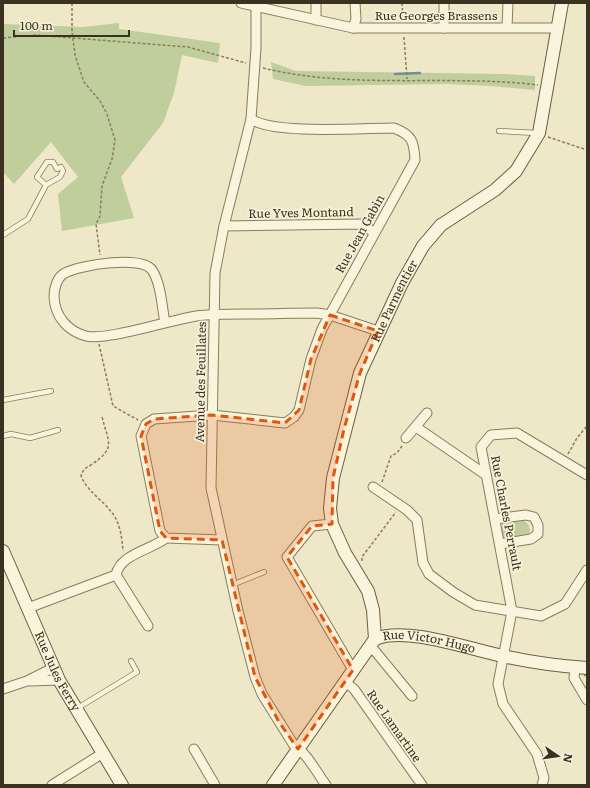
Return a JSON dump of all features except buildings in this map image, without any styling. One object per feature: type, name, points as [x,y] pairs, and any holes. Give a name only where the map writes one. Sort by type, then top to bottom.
[{"type":"street","name":"Rue Georges Brassens","points":[[241,3],[256,5],[353,28],[557,28]]},
{"type":"street","points":[[316,3],[316,20]]},
{"type":"street","points":[[353,28],[356,19],[355,3]]},
{"type":"street","points":[[444,3],[444,28]]},
{"type":"street","points":[[507,27],[508,3]]},
{"type":"street","name":"Rue Parmentier","points":[[372,642],[373,610],[368,591],[346,553],[332,524],[330,508],[333,478],[360,373],[378,331],[412,262],[432,234],[442,225],[495,190],[516,171],[538,133],[541,88],[562,3]]},
{"type":"street","name":"Avenue des Feuillates","points":[[256,5],[252,120],[224,226],[215,273],[211,488],[232,585],[255,677],[295,748],[298,748],[326,785]]},
{"type":"street","name":"Rue Jean Gabin","points":[[146,424],[154,419],[212,415],[285,423],[294,417],[299,410],[311,359],[322,329],[415,160],[414,147],[408,134],[394,128],[286,129],[252,120]]},
{"type":"street","name":"Rue Yves Montand","points":[[224,226],[363,224],[374,233]]},
{"type":"street","points":[[166,323],[157,281],[152,269],[144,264],[134,261],[73,270],[64,273],[55,287],[54,296],[58,313],[69,328],[88,336],[98,336],[214,314],[317,313],[330,315],[378,331]]},
{"type":"street","points":[[406,438],[427,413]]},
{"type":"street","points":[[146,424],[142,436],[160,531],[166,538]]},
{"type":"street","points":[[416,427],[486,475]]},
{"type":"street","name":"Rue Charles Perrault","points":[[542,785],[544,778],[537,754],[502,704],[498,684],[502,656],[512,611],[481,447],[491,436],[517,433],[587,475]]},
{"type":"street","points":[[469,463],[481,447]]},
{"type":"street","points":[[373,488],[401,506],[417,520],[423,563],[429,574],[453,592],[475,605],[541,616],[565,604],[587,570]]},
{"type":"street","points":[[495,519],[526,515],[534,517],[538,525],[538,534],[531,539],[500,544]]},
{"type":"street","points":[[332,524],[312,526],[287,557],[353,670]]},
{"type":"street","points":[[148,626],[116,575],[117,569],[124,561],[166,538],[222,540]]},
{"type":"street","name":"Rue Jules Ferry","points":[[3,551],[59,680],[122,785]]},
{"type":"street","points":[[28,608],[116,575]]},
{"type":"street","name":"Rue Victor Hugo","points":[[273,785],[372,642],[386,635],[407,634],[502,656],[587,668]]},
{"type":"street","points":[[372,642],[412,696]]},
{"type":"street","points":[[575,667],[574,678],[587,700]]},
{"type":"street","points":[[3,689],[27,681],[53,668]]},
{"type":"street","points":[[27,681],[59,680]]},
{"type":"street","name":"Rue Lamartine","points":[[345,682],[354,689],[422,785]]},
{"type":"street","points":[[194,749],[216,785]]},
{"type":"street","points":[[52,785],[103,754]]},
{"type":"lane","points":[[499,131],[538,133]]},
{"type":"lane","points":[[3,235],[28,219],[46,185],[60,177],[63,171],[61,167],[57,169],[53,162],[47,162],[38,177],[46,185]]},
{"type":"lane","points":[[3,400],[51,391]]},
{"type":"lane","points":[[3,436],[11,434],[30,438],[58,430]]},
{"type":"lane","points":[[232,585],[264,572]]},
{"type":"lane","points":[[76,709],[137,672],[131,660]]},
{"type":"path","points":[[72,3],[75,55],[84,82],[104,107],[115,140],[112,159],[102,186],[100,216],[96,224],[101,265]]},
{"type":"path","points":[[402,3],[407,79]]},
{"type":"path","points":[[3,38],[35,35],[188,47],[255,66],[290,74],[331,79],[485,81],[541,88]]},
{"type":"path","points":[[538,133],[587,150]]},
{"type":"path","points":[[98,336],[113,406],[146,424]]},
{"type":"path","points":[[102,417],[109,442],[108,451],[105,455],[83,470],[81,476],[84,484],[115,516],[121,532],[124,561]]},
{"type":"path","points":[[565,462],[570,448],[587,426]]},
{"type":"path","points":[[373,488],[382,482],[391,456],[398,453],[404,445],[410,442],[406,438]]},
{"type":"path","points":[[356,570],[361,567],[362,557],[401,506]]},
{"type":"highlighted area","points":[[330,315],[378,331],[360,373],[344,429],[333,478],[332,524],[312,526],[287,557],[353,670],[298,749],[279,722],[255,677],[222,540],[166,538],[160,531],[141,436],[146,424],[154,419],[212,415],[285,423],[299,410],[311,359]]},
{"type":"green space","points":[[119,23],[119,29],[220,43],[218,63],[182,55],[174,93],[163,123],[121,177],[134,218],[62,231],[58,194],[78,177],[51,142],[14,184],[3,172],[3,24],[83,27]]},
{"type":"green space","points":[[271,62],[296,71],[505,74],[535,76],[535,90],[446,84],[306,86],[273,79]]},
{"type":"green space","points":[[523,520],[528,524],[530,530],[529,534],[508,540],[502,536],[502,523]]},
{"type":"waterway","points":[[395,74],[420,73]]}]
